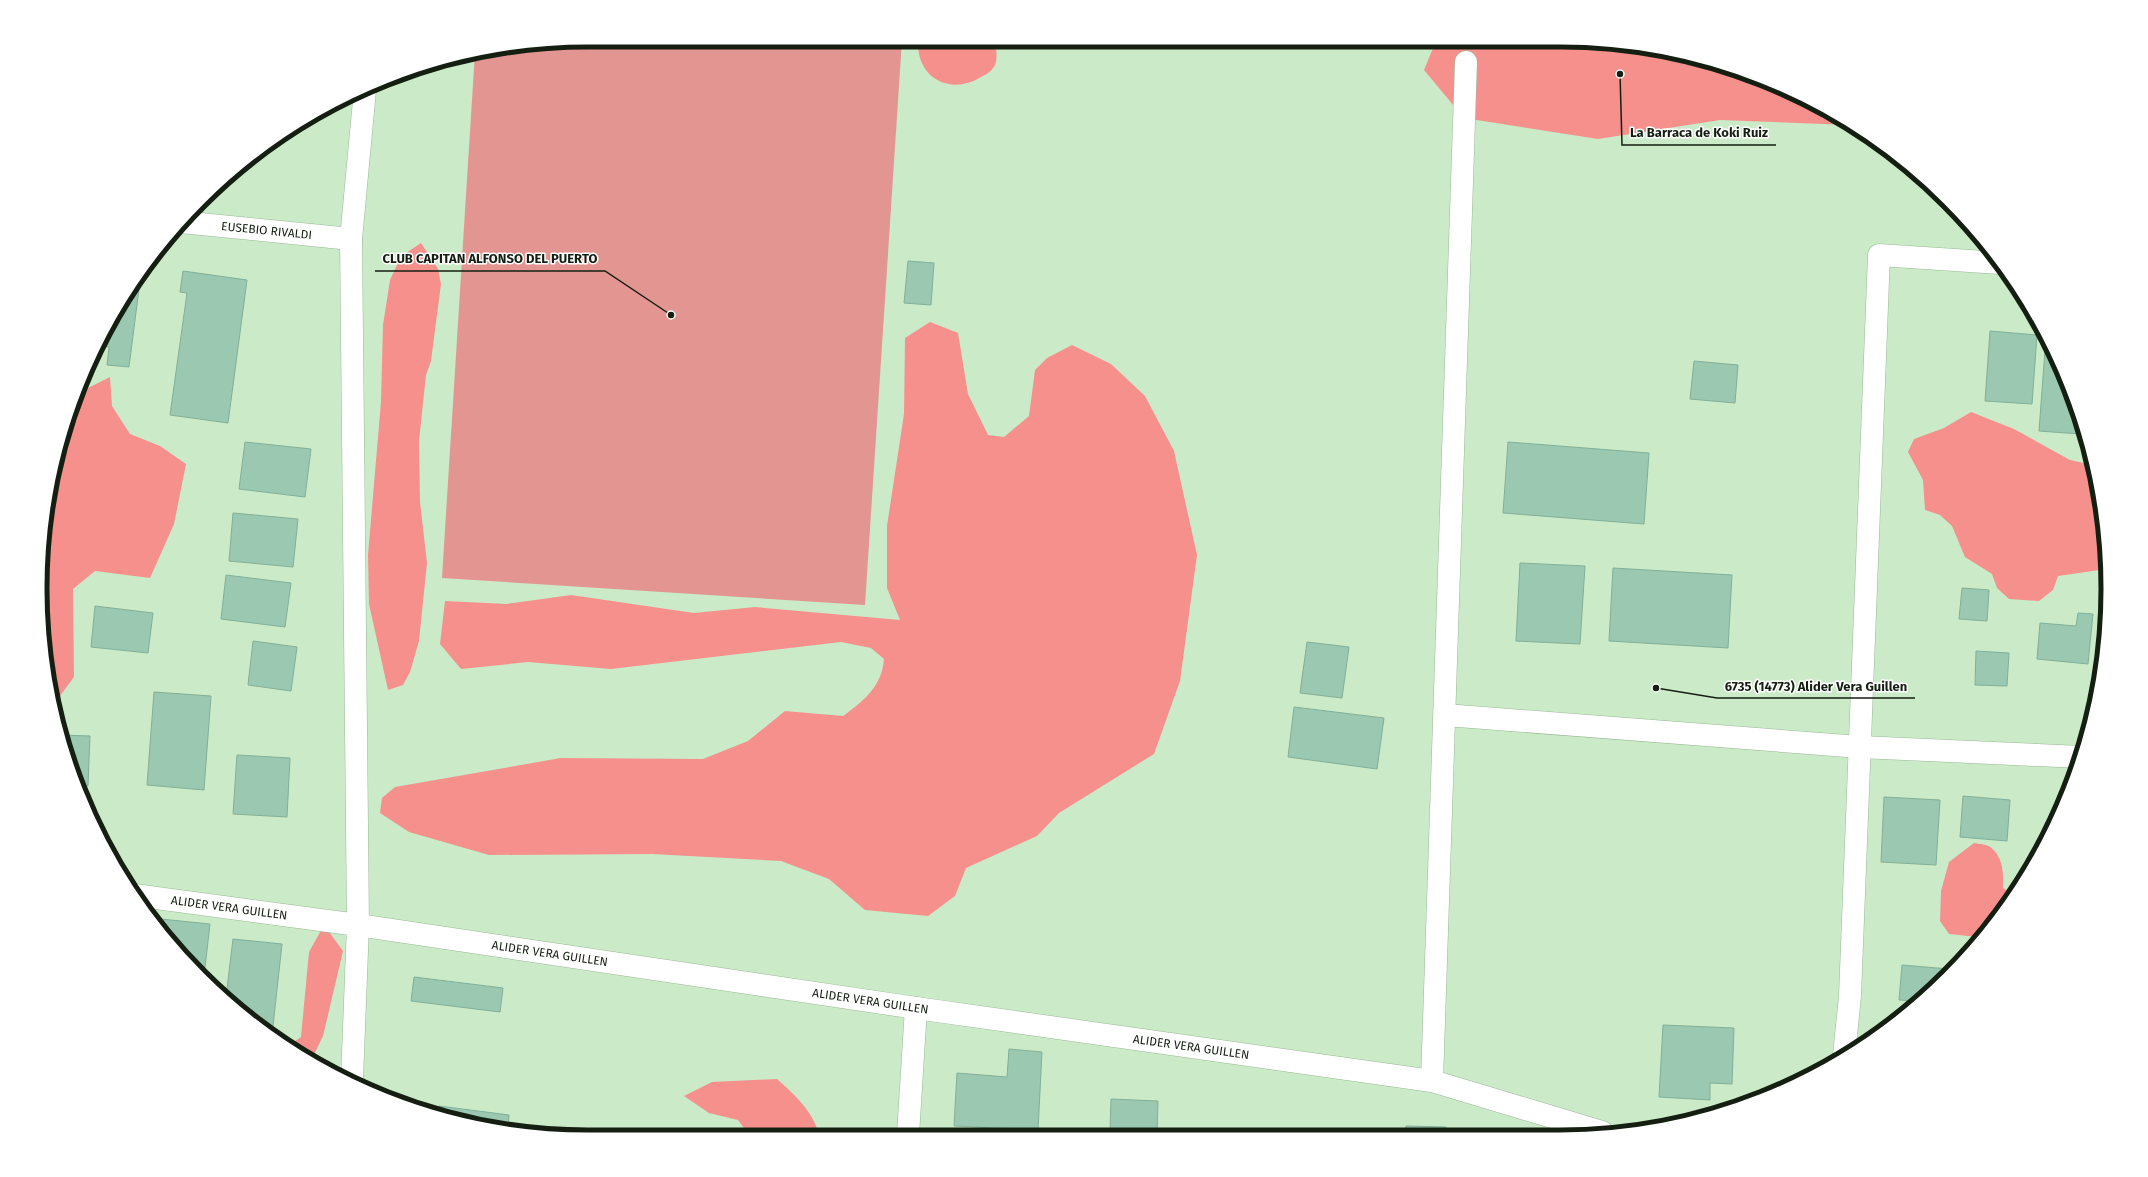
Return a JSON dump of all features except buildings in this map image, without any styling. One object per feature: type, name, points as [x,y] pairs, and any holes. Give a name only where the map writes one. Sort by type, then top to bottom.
[{"type":"street","points":[[1432,1081],[1466,62]]},
{"type":"street","points":[[352,1075],[358,925],[351,239],[364,96]]},
{"type":"street","name":"EUSEBIO RIVALDI","points":[[189,223],[351,239]]},
{"type":"street","points":[[1845,1048],[1850,996],[1879,255],[1991,262]]},
{"type":"street","points":[[1445,715],[1860,747],[2074,758]]},
{"type":"street","name":"ALIDER VERA GUILLEN","points":[[143,896],[358,925],[916,1008],[1432,1081],[1592,1129]]},
{"type":"street","points":[[908,1130],[916,1008]]},
{"type":"shaded area","points":[[588,47],[902,47],[865,605],[442,578],[475,59],[553,48]]},
{"type":"shaded area","points":[[919,47],[996,47],[996,62],[994,67],[983,76],[958,85],[947,84],[937,80],[929,73],[923,64]]},
{"type":"shaded area","points":[[1434,47],[1560,47],[1595,48],[1630,52],[1665,57],[1700,65],[1734,76],[1767,88],[1799,103],[1838,125],[1720,120],[1598,139],[1464,118],[1424,70]]},
{"type":"shaded area","points":[[421,243],[438,269],[441,284],[431,361],[426,375],[419,441],[420,502],[427,563],[419,641],[410,672],[403,685],[388,690],[369,604],[368,555],[381,402],[383,325],[390,280],[397,265],[406,253]]},
{"type":"shaded area","points":[[930,322],[958,333],[968,394],[988,435],[1004,437],[1029,416],[1035,370],[1047,358],[1072,345],[1111,364],[1145,396],[1174,451],[1197,555],[1180,681],[1154,754],[1059,813],[1037,836],[966,868],[955,896],[928,916],[865,910],[829,879],[781,861],[652,854],[489,855],[409,832],[380,813],[382,798],[395,787],[561,758],[703,759],[748,741],[785,711],[843,716],[858,705],[876,685],[883,669],[884,659],[871,648],[841,642],[611,669],[528,662],[461,669],[440,644],[445,601],[507,604],[571,595],[694,613],[755,607],[900,620],[887,588],[887,526],[904,414],[905,338]]},
{"type":"shaded area","points":[[110,377],[112,406],[130,434],[160,446],[186,464],[174,524],[150,578],[95,571],[73,589],[74,677],[58,699],[48,624],[48,553],[57,483],[65,448],[85,390]]},
{"type":"shaded area","points":[[1971,412],[2014,429],[2070,460],[2087,464],[2096,518],[2100,570],[2058,576],[2053,590],[2039,601],[2009,599],[1997,588],[1992,574],[1965,557],[1952,526],[1940,515],[1925,510],[1923,480],[1908,452],[1914,439],[1944,428]]},
{"type":"shaded area","points":[[1974,843],[1988,846],[1998,855],[2000,860],[2003,871],[2003,888],[2008,891],[1974,937],[1949,934],[1940,921],[1941,891],[1949,862]]},
{"type":"shaded area","points":[[324,925],[343,951],[323,1036],[314,1055],[293,1042],[301,1037],[309,952]]},
{"type":"shaded area","points":[[777,1079],[797,1097],[808,1111],[817,1130],[745,1130],[738,1120],[709,1113],[684,1096],[712,1082]]},
{"type":"place","name":"La Barraca de Koki Ruiz","points":[[1620,74]]},
{"type":"place","name":"CLUB CAPITAN ALFONSO DEL PUERTO","points":[[671,315]]},
{"type":"place","name":"6735 (14773) Alider Vera Guillen","points":[[1656,688]]}]
